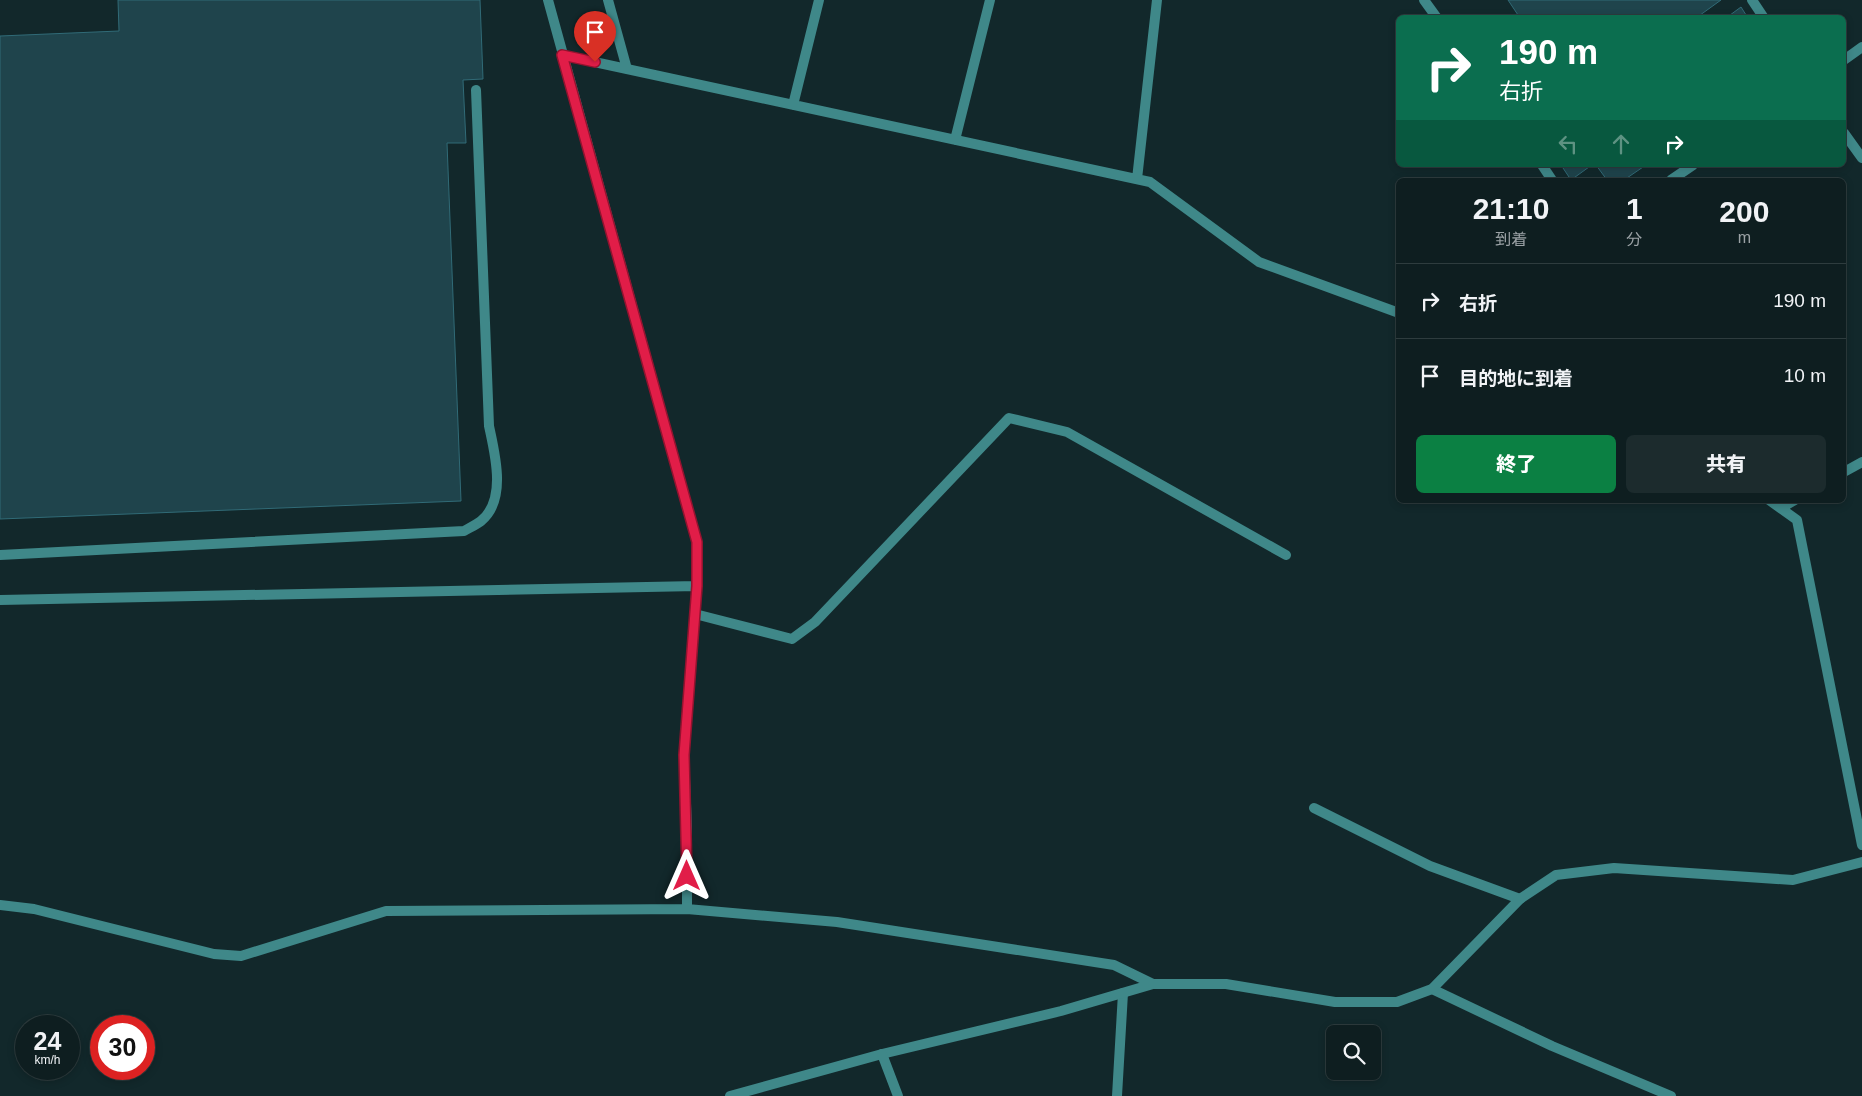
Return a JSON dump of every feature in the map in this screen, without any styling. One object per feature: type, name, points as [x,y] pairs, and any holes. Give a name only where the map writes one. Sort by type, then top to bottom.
[{"type":"street","points":[[548,0],[697,542],[697,586],[684,755],[687,827],[687,910]]},
{"type":"street","points":[[608,0],[627,69]]},
{"type":"street","points":[[792,105],[819,0]]},
{"type":"street","points":[[955,140],[990,0]]},
{"type":"street","points":[[1136,179],[1157,0]]},
{"type":"street","points":[[1424,0],[1435,15]]},
{"type":"street","points":[[1752,0],[1762,15]]},
{"type":"street","points":[[1846,59],[1862,47]]},
{"type":"street","points":[[562,55],[1150,182],[1259,262],[1396,312]]},
{"type":"street","points":[[0,555],[464,531],[481,522],[492,509],[496,496],[496,458],[489,426],[476,90]]},
{"type":"street","points":[[1846,136],[1862,158]]},
{"type":"street","points":[[1543,167],[1551,178]]},
{"type":"street","points":[[1675,178],[1690,167]]},
{"type":"street","points":[[695,614],[792,638],[815,622],[1010,418],[1067,432],[1286,555]]},
{"type":"street","points":[[1846,471],[1862,462]]},
{"type":"street","points":[[1774,503],[1797,520],[1862,845]]},
{"type":"street","points":[[1781,508],[1790,503]]},
{"type":"street","points":[[0,600],[697,586]]},
{"type":"street","points":[[1314,808],[1430,866],[1520,900]]},
{"type":"street","points":[[730,1096],[882,1054],[1061,1011],[1153,984],[1226,984],[1334,1002],[1397,1002],[1432,989],[1520,900],[1556,876],[1614,868],[1793,880],[1862,862]]},
{"type":"street","points":[[0,905],[34,909],[214,954],[241,956],[386,911],[687,910],[837,922],[1114,965],[1153,984]]},
{"type":"street","points":[[1432,989],[1552,1046],[1670,1096]]},
{"type":"street","points":[[1117,1096],[1123,993]]},
{"type":"street","points":[[882,1054],[898,1096]]},
{"type":"building","points":[[118,0],[480,0],[483,79],[463,80],[466,143],[447,143],[461,501],[0,519],[0,36],[119,31]]},
{"type":"building","points":[[1508,0],[1721,0],[1700,15],[1518,15]]},
{"type":"building","points":[[1741,7],[1746,15],[1730,15]]},
{"type":"building","points":[[1562,167],[1589,167],[1574,178],[1570,178]]},
{"type":"building","points":[[1597,167],[1643,167],[1627,178],[1606,178]]},
{"type":"route","points":[[595,62],[562,55],[697,542],[697,586],[684,755],[687,876]]}]
